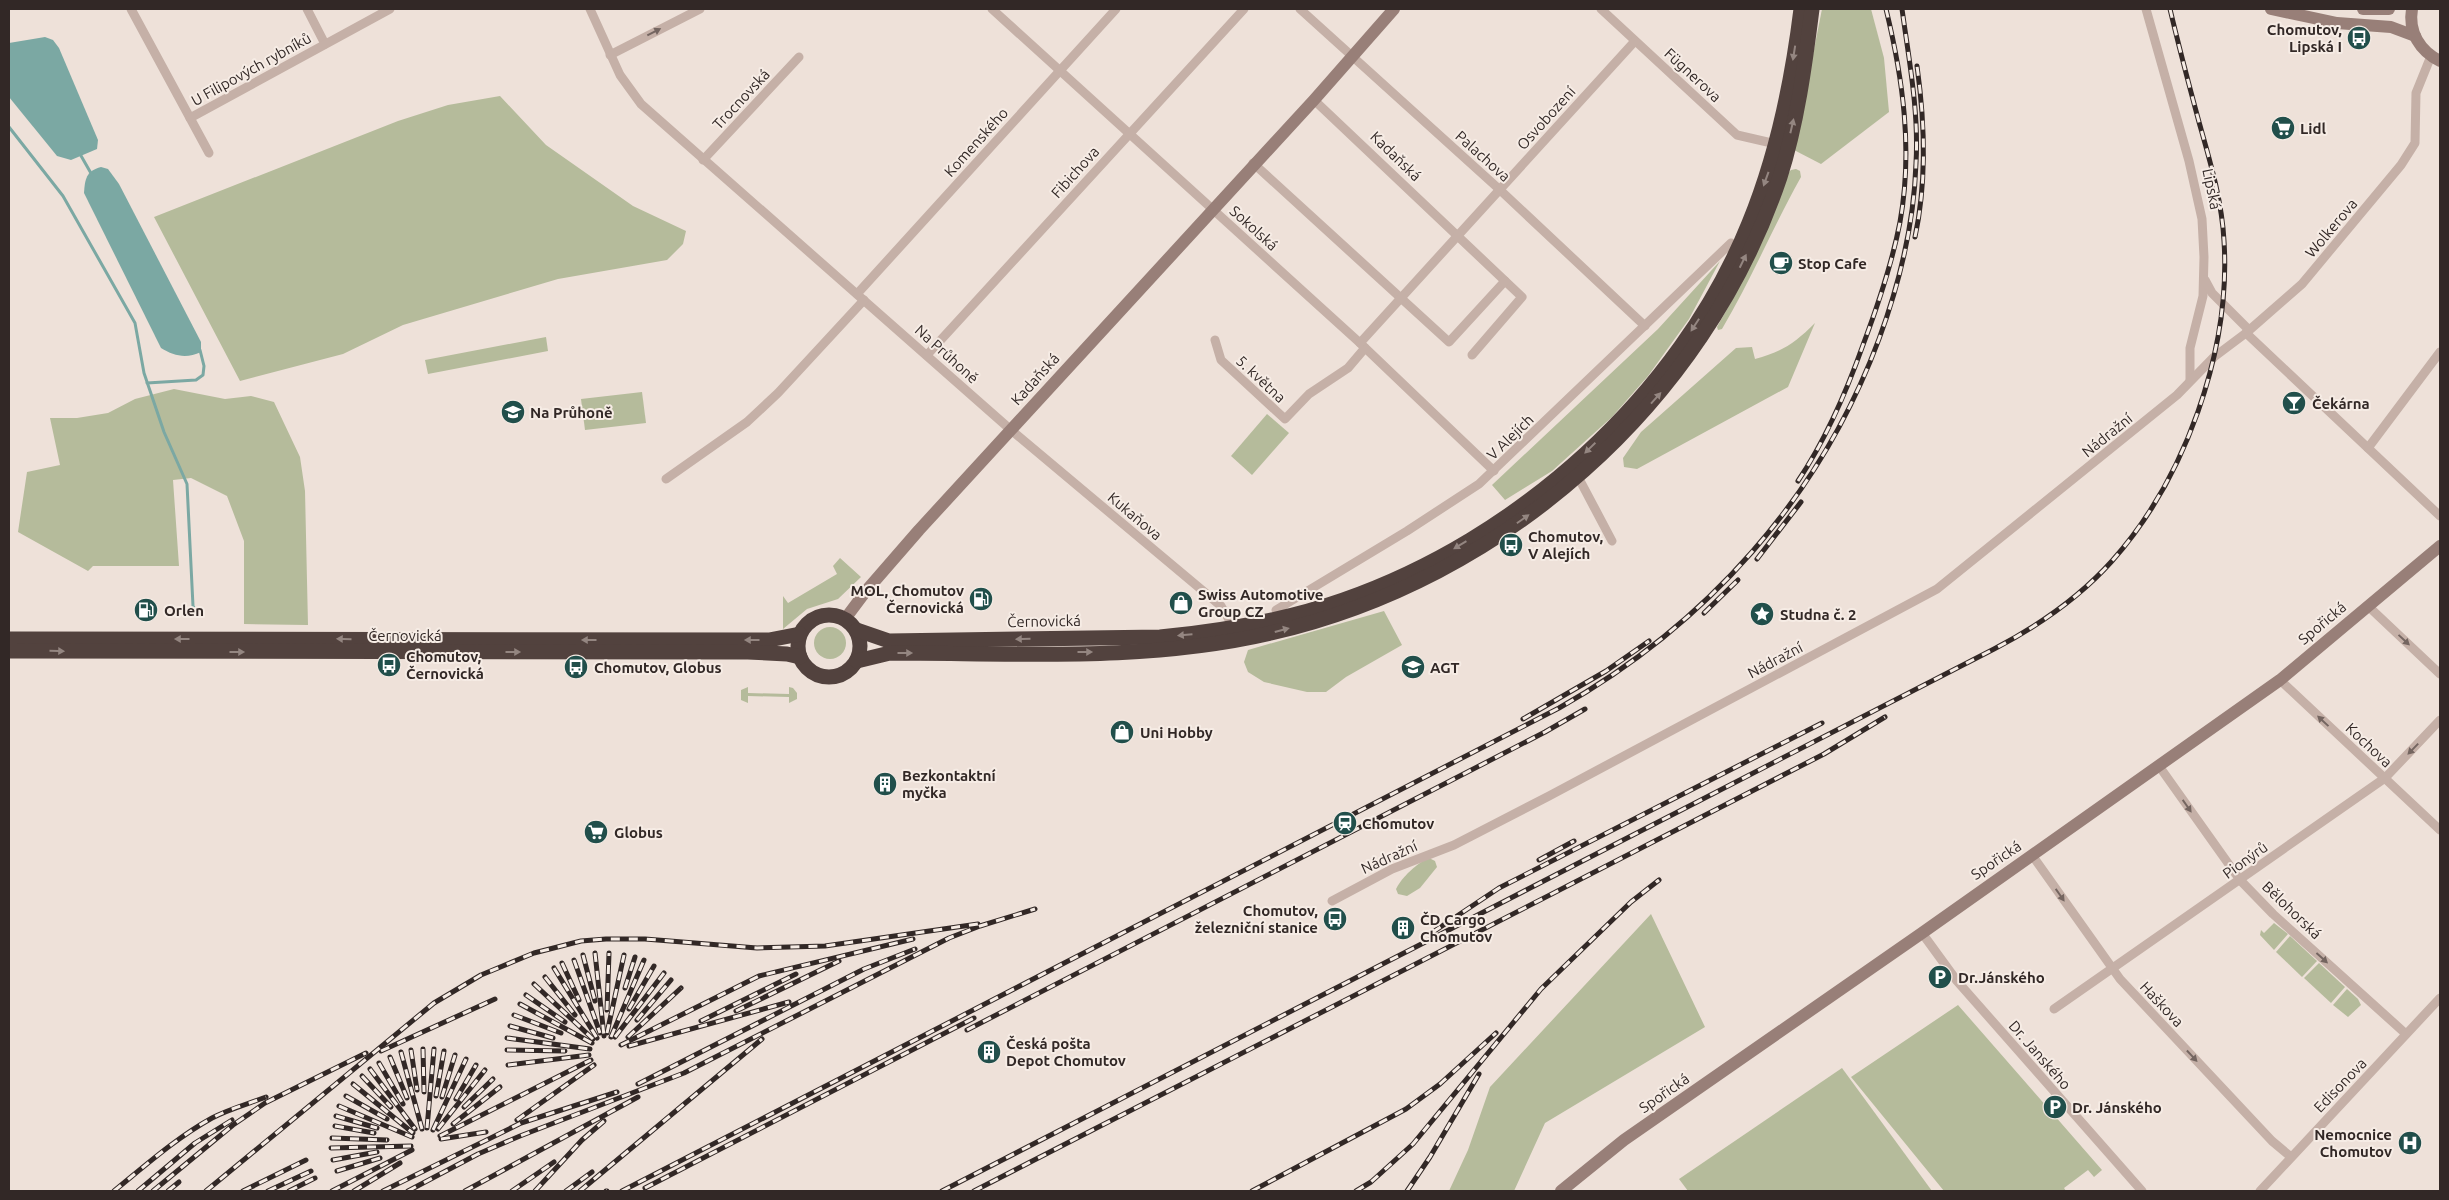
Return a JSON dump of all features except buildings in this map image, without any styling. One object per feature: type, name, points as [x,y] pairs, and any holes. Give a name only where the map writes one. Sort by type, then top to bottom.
[{"type":"highway","points":[[1234,634],[1318,620],[1350,610],[1416,583],[1489,542],[1542,506],[1635,404],[1679,349],[1703,311],[1749,225],[1776,144],[1787,98],[1800,9]]},
{"type":"highway","points":[[1574,470],[1663,391],[1706,330],[1733,282],[1759,229],[1780,176],[1799,98],[1812,9]]},
{"type":"highway","points":[[800,658],[798,642],[805,626],[821,615],[831,614],[845,619]]},
{"type":"highway","name":"Černovická","points":[[845,619],[857,630],[889,640],[1160,637],[1234,634]]},
{"type":"highway","points":[[857,630],[860,640],[857,661]]},
{"type":"highway","name":"Černovická","points":[[9,639],[769,640],[800,634]]},
{"type":"highway","name":"Černovická","points":[[9,651],[748,652],[787,654],[800,658],[811,671],[828,677],[842,675],[857,661],[890,653],[1111,652],[1164,649],[1234,634]]},
{"type":"street","name":"U Filipových rybníků","points":[[131,9],[209,154]]},
{"type":"street","name":"U Filipových rybníků","points":[[307,9],[326,44]]},
{"type":"street","name":"U Filipových rybníků","points":[[190,118],[390,9]]},
{"type":"street","name":"Na Průhoně","points":[[590,9],[620,75],[641,104],[1011,430]]},
{"type":"street","points":[[610,55],[700,9]]},
{"type":"street","name":"Sokolská","points":[[992,9],[1362,345],[1494,471]]},
{"type":"street","name":"Komenského","points":[[861,297],[1116,9]]},
{"type":"street","name":"Fibichova","points":[[927,355],[1244,9]]},
{"type":"street","name":"Palachova","points":[[1300,9],[1499,189],[1645,326]]},
{"type":"street","name":"Kadaňská","points":[[845,619],[872,584],[1253,163],[1314,100],[1394,9]]},
{"type":"street","name":"Fügnerova","points":[[1601,9],[1737,134],[1776,144]]},
{"type":"street","name":"Lipská","points":[[2146,9],[2198,196],[2203,237],[2204,276],[2200,315],[2190,348],[2190,380]]},
{"type":"street","points":[[2271,9],[2337,23],[2391,27],[2414,36]]},
{"type":"street","points":[[2363,9],[2389,9]]},
{"type":"street","points":[[2412,9],[2411,24],[2414,36],[2421,47],[2436,59]]},
{"type":"street","name":"Osvobození","points":[[1362,345],[1399,298],[1635,41]]},
{"type":"street","name":"Trocnovská","points":[[703,160],[799,57]]},
{"type":"street","name":"Wolkerova","points":[[2190,380],[2214,357],[2302,284],[2401,166],[2415,143],[2416,93],[2436,59]]},
{"type":"street","name":"Kadaňská","points":[[1314,100],[1457,236]]},
{"type":"street","points":[[1253,163],[1449,342],[1505,281]]},
{"type":"street","points":[[1457,236],[1522,297],[1472,355]]},
{"type":"street","name":"V Alejích","points":[[1276,610],[1408,531],[1479,484],[1730,243]]},
{"type":"street","points":[[2204,276],[2212,293],[2247,331],[2440,516]]},
{"type":"street","points":[[666,479],[747,422],[778,393],[861,297]]},
{"type":"street","name":"5. května","points":[[1215,340],[1221,360],[1285,419],[1309,394],[1348,368],[1362,345]]},
{"type":"street","points":[[2368,448],[2440,352]]},
{"type":"street","name":"Nádražní","points":[[1332,901],[1392,869],[1454,844],[1541,800],[1931,593],[1989,549],[2177,395],[2190,380]]},
{"type":"street","name":"Kukaňova","points":[[1011,430],[1221,606],[1234,634]]},
{"type":"street","points":[[1574,470],[1612,541]]},
{"type":"street","name":"Spořická","points":[[1561,1191],[1624,1140],[1922,933],[2280,680],[2440,546]]},
{"type":"street","points":[[2369,607],[2440,674]]},
{"type":"street","name":"Kochova","points":[[2280,680],[2440,830]]},
{"type":"street","name":"Pionýrů","points":[[2054,1008],[2385,778],[2440,720]]},
{"type":"street","name":"Bělohorská","points":[[2160,766],[2240,880],[2273,914],[2406,1034]]},
{"type":"street","name":"Haškova","points":[[2032,855],[2112,969],[2268,1137],[2290,1157]]},
{"type":"street","name":"Dr. Janského","points":[[1922,933],[1961,986],[2142,1191]]},
{"type":"street","name":"Edisonova","points":[[2260,1191],[2440,998]]},
{"type":"green space","points":[[1822,9],[1871,9],[1884,58],[1889,112],[1821,164],[1794,150]]},
{"type":"green space","points":[[500,96],[546,145],[633,206],[686,231],[683,244],[667,260],[558,279],[403,325],[343,354],[240,381],[154,217],[398,121],[448,105]]},
{"type":"green space","points":[[1796,169],[1800,171],[1801,177],[1733,310],[1722,329],[1718,330],[1717,327],[1765,233],[1787,174],[1791,170]]},
{"type":"green space","points":[[1720,261],[1689,319],[1648,376],[1612,417],[1552,471],[1505,500],[1492,485],[1658,329]]},
{"type":"green space","points":[[1815,323],[1788,387],[1637,469],[1624,467],[1623,458],[1641,432],[1736,348],[1752,347],[1755,359],[1765,356],[1788,346]]},
{"type":"green space","points":[[546,337],[548,351],[428,374],[425,360]]},
{"type":"green space","points":[[174,389],[225,399],[251,396],[274,402],[300,457],[305,491],[308,625],[244,624],[244,541],[227,496],[191,478],[173,480],[179,566],[93,566],[88,571],[18,532],[27,472],[60,465],[50,418],[77,418],[108,413],[135,399]]},
{"type":"green space","points":[[642,392],[646,423],[585,430],[581,399]]},
{"type":"green space","points":[[1267,414],[1289,433],[1252,475],[1231,456]]},
{"type":"green space","points":[[840,558],[861,577],[838,599],[807,609],[783,629],[783,596],[788,603],[837,574],[833,566]]},
{"type":"green space","points":[[1384,611],[1402,645],[1346,677],[1326,692],[1307,692],[1264,682],[1248,672],[1244,662],[1248,650]]},
{"type":"green space","points":[[830,627],[842,631],[846,643],[842,655],[830,659],[818,655],[814,643],[818,631]]},
{"type":"green space","points":[[748,687],[748,693],[789,694],[789,687],[793,688],[797,693],[797,699],[789,703],[789,697],[748,696],[748,703],[741,700],[741,690]]},
{"type":"green space","points":[[1429,858],[1435,861],[1437,867],[1420,888],[1407,896],[1398,894],[1396,889],[1406,875]]},
{"type":"green space","points":[[1651,914],[1705,1027],[1545,1123],[1514,1191],[1449,1191],[1468,1150],[1490,1087]]},
{"type":"green space","points":[[2274,923],[2288,934],[2274,950],[2260,935],[2261,930],[2264,933]]},
{"type":"green space","points":[[2290,936],[2317,961],[2302,977],[2276,952]]},
{"type":"green space","points":[[2319,963],[2345,987],[2331,1003],[2304,978]]},
{"type":"green space","points":[[2347,989],[2358,999],[2361,1005],[2348,1017],[2333,1005]]},
{"type":"green space","points":[[1958,1005],[2102,1170],[2094,1177],[2088,1170],[2064,1188],[2066,1191],[1944,1191],[1851,1077]]},
{"type":"green space","points":[[1842,1068],[1932,1191],[1688,1191],[1679,1179]]},
{"type":"water","points":[[45,37],[53,40],[59,48],[98,140],[97,149],[71,160],[57,156],[9,97],[9,43]]},
{"type":"water","points":[[101,167],[108,169],[119,184],[201,342],[201,352],[180,356],[161,348],[84,193],[87,176],[92,171]]},
{"type":"waterway","points":[[9,127],[63,196],[135,323],[144,373],[164,432],[187,484],[193,606],[198,613]]},
{"type":"waterway","points":[[80,154],[92,175]]},
{"type":"waterway","points":[[147,383],[196,380],[203,375],[204,366],[200,350]]},
{"type":"railway","points":[[1798,481],[1835,415],[1850,381],[1884,284],[1900,222],[1904,195],[1906,141],[1901,88],[1886,9]]},
{"type":"railway","points":[[622,1191],[1559,708],[1613,675],[1663,638],[1709,597],[1752,552],[1791,504],[1825,452],[1854,397],[1887,318],[1905,252],[1915,186],[1917,144],[1915,105],[1902,9]]},
{"type":"railway","points":[[942,1191],[1994,649],[2042,621],[2086,587],[2112,561],[2138,528],[2161,492],[2181,453],[2198,412],[2211,369],[2220,326],[2224,283],[2224,241],[2221,211],[2170,9]]},
{"type":"railway","points":[[1915,237],[1922,195],[1924,152],[1917,66]]},
{"type":"railway","points":[[1757,559],[1801,502]]},
{"type":"railway","points":[[1704,613],[1738,580]]},
{"type":"railway","points":[[1523,719],[1606,671],[1649,641]]},
{"type":"railway","points":[[967,1030],[1545,732],[1585,709]]},
{"type":"railway","points":[[974,1191],[1824,754],[1885,717]]},
{"type":"railway","points":[[1433,932],[1499,888],[1822,723]]},
{"type":"railway","points":[[1539,860],[1574,841]]},
{"type":"railway","points":[[1356,1191],[1371,1182],[1413,1144],[1541,989],[1631,902],[1659,880]]},
{"type":"railway","points":[[408,1191],[478,1154],[520,1136],[684,1073],[949,938],[1035,909]]},
{"type":"railway","points":[[206,1191],[434,1003],[481,975],[534,953],[581,941],[606,939],[645,939],[757,948],[825,946],[978,924]]},
{"type":"railway","points":[[621,1045],[759,976],[913,939]]},
{"type":"railway","points":[[638,1084],[864,969],[915,949]]},
{"type":"railway","points":[[595,953],[604,1036]]},
{"type":"railway","points":[[607,1010],[609,953]]},
{"type":"railway","points":[[583,955],[595,1001]]},
{"type":"railway","points":[[607,1033],[624,955]]},
{"type":"railway","points":[[625,988],[635,957]]},
{"type":"railway","points":[[574,960],[600,1033]]},
{"type":"railway","points":[[611,1037],[644,960]]},
{"type":"railway","points":[[736,1011],[839,961]]},
{"type":"railway","points":[[562,963],[579,1000]]},
{"type":"railway","points":[[629,1009],[654,966]]},
{"type":"railway","points":[[554,968],[597,1038]]},
{"type":"railway","points":[[615,1037],[664,973]]},
{"type":"railway","points":[[701,1021],[796,974]]},
{"type":"railway","points":[[545,977],[575,1015]]},
{"type":"railway","points":[[637,1020],[671,980]]},
{"type":"railway","points":[[534,984],[593,1039]]},
{"type":"railway","points":[[628,1037],[681,988]]},
{"type":"railway","points":[[526,995],[565,1022]]},
{"type":"railway","points":[[381,1051],[495,999]]},
{"type":"railway","points":[[629,1046],[789,1002]]},
{"type":"railway","points":[[520,1004],[592,1043]]},
{"type":"railway","points":[[514,1015],[561,1033]]},
{"type":"railway","points":[[645,1188],[974,1018]]},
{"type":"railway","points":[[510,1026],[553,1038]]},
{"type":"railway","points":[[1252,1191],[1406,1109],[1440,1084],[1496,1033]]},
{"type":"railway","points":[[507,1038],[590,1049]]},
{"type":"railway","points":[[580,1191],[762,1039]]},
{"type":"railway","points":[[423,1049],[424,1092]]},
{"type":"railway","points":[[427,1128],[434,1049]]},
{"type":"railway","points":[[411,1050],[417,1090]]},
{"type":"railway","points":[[507,1050],[565,1051]]},
{"type":"railway","points":[[436,1096],[444,1051]]},
{"type":"railway","points":[[401,1052],[422,1129]]},
{"type":"railway","points":[[153,1191],[233,1125],[265,1103],[366,1053]]},
{"type":"railway","points":[[442,1097],[455,1055]]},
{"type":"railway","points":[[508,1065],[589,1055]]},
{"type":"railway","points":[[390,1057],[407,1098]]},
{"type":"railway","points":[[433,1130],[466,1059]]},
{"type":"railway","points":[[440,1136],[591,1060]]},
{"type":"railway","points":[[379,1063],[403,1104]]},
{"type":"railway","points":[[456,1099],[476,1065]]},
{"type":"railway","points":[[517,1120],[594,1065]]},
{"type":"railway","points":[[370,1069],[415,1129]]},
{"type":"railway","points":[[438,1129],[485,1070]]},
{"type":"railway","points":[[1407,1191],[1430,1157],[1479,1074]]},
{"type":"railway","points":[[362,1076],[391,1107]]},
{"type":"railway","points":[[464,1107],[493,1079]]},
{"type":"railway","points":[[353,1084],[413,1133]]},
{"type":"railway","points":[[453,1124],[500,1087]]},
{"type":"railway","points":[[383,1191],[521,1123],[617,1092]]},
{"type":"railway","points":[[346,1096],[387,1119]]},
{"type":"railway","points":[[114,1191],[186,1134],[212,1118],[266,1097]]},
{"type":"railway","points":[[465,1191],[638,1097]]},
{"type":"railway","points":[[339,1106],[412,1137]]},
{"type":"railway","points":[[336,1116],[377,1128]]},
{"type":"railway","points":[[138,1191],[195,1143],[232,1120]]},
{"type":"railway","points":[[535,1191],[582,1140],[604,1121]]},
{"type":"railway","points":[[335,1126],[374,1133]]},
{"type":"railway","points":[[441,1139],[486,1132]]},
{"type":"railway","points":[[332,1138],[387,1140]]},
{"type":"railway","points":[[331,1148],[411,1146]]},
{"type":"railway","points":[[332,1191],[412,1150]]},
{"type":"railway","points":[[333,1160],[377,1152]]},
{"type":"railway","points":[[337,1171],[380,1158]]},
{"type":"railway","points":[[243,1191],[306,1160]]},
{"type":"railway","points":[[512,1191],[554,1162]]},
{"type":"railway","points":[[354,1191],[400,1163]]},
{"type":"railway","points":[[268,1191],[311,1171]]},
{"type":"railway","points":[[566,1191],[592,1172]]},
{"type":"railway","points":[[289,1191],[315,1178]]},
{"type":"railway","points":[[168,1191],[179,1182]]},
{"type":"place","name":"Chomutov, Lipská I","points":[[2359,38]]},
{"type":"place","name":"Lidl","points":[[2283,128]]},
{"type":"place","name":"Stop Cafe","points":[[1781,263]]},
{"type":"place","name":"Čekárna","points":[[2294,403]]},
{"type":"place","name":"Na Průhoně","points":[[513,412]]},
{"type":"place","name":"Chomutov, V Alejích","points":[[1511,545]]},
{"type":"place","name":"MOL, Chomutov Černovická","points":[[981,599]]},
{"type":"place","name":"Swiss Automotive Group CZ","points":[[1181,603]]},
{"type":"place","name":"Orlen","points":[[146,610]]},
{"type":"place","name":"Studna č. 2","points":[[1762,614]]},
{"type":"place","name":"Chomutov, Černovická","points":[[389,665]]},
{"type":"place","name":"Chomutov, Globus","points":[[576,667]]},
{"type":"place","name":"AGT","points":[[1413,667]]},
{"type":"place","name":"Uni Hobby","points":[[1122,732]]},
{"type":"place","name":"Bezkontaktní myčka","points":[[885,784]]},
{"type":"place","name":"Chomutov","points":[[1345,823]]},
{"type":"place","name":"Globus","points":[[596,832]]},
{"type":"place","name":"Chomutov, železniční stanice","points":[[1335,919]]},
{"type":"place","name":"ČD Cargo Chomutov","points":[[1403,928]]},
{"type":"place","name":"Dr.Jánského","points":[[1940,977]]},
{"type":"place","name":"Česká pošta Depot Chomutov","points":[[989,1052]]},
{"type":"place","name":"Dr. Jánského","points":[[2055,1107]]},
{"type":"place","name":"Nemocnice Chomutov","points":[[2410,1143]]}]
